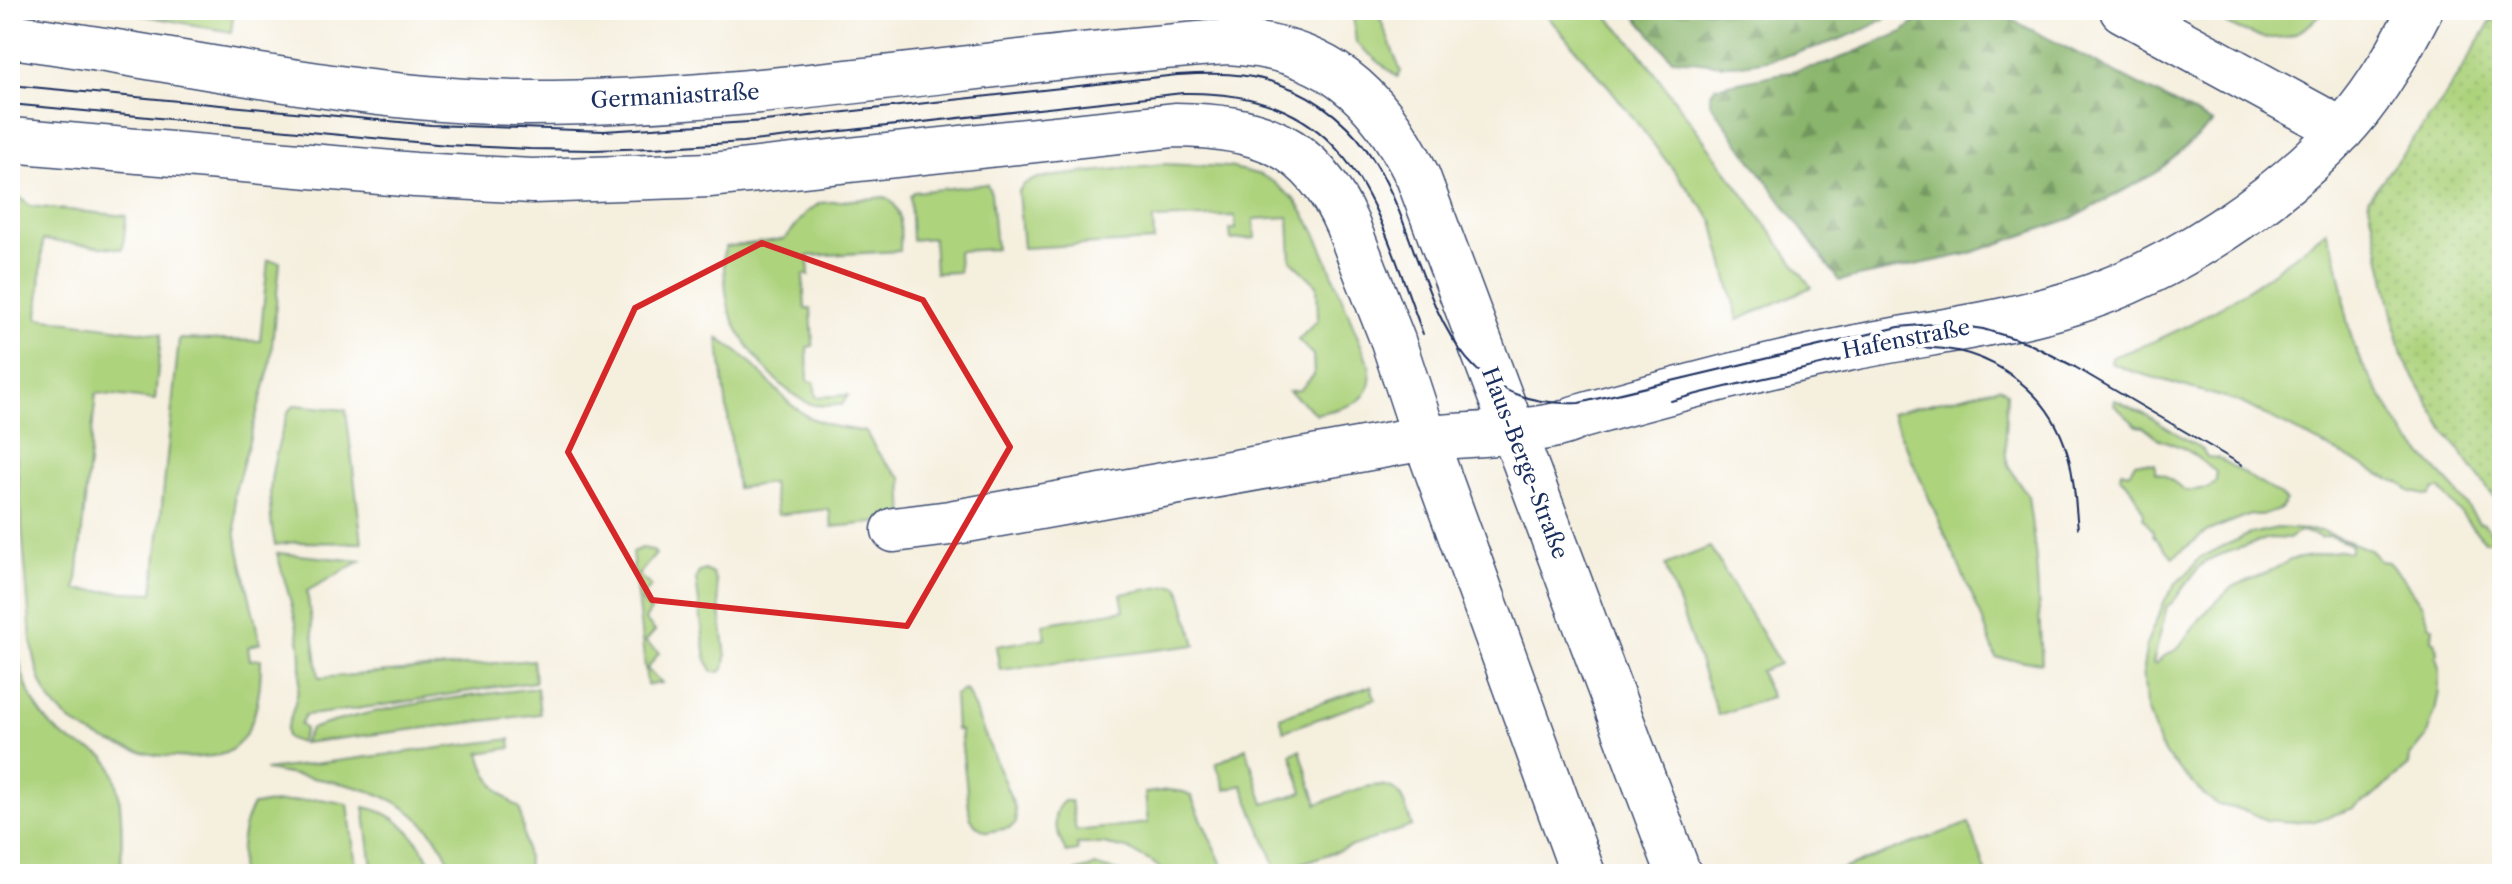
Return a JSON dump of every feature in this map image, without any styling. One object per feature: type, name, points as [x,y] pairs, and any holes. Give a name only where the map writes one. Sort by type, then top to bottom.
[{"type":"main road","points":[[2122,10],[2342,130]]},
{"type":"main road","name":"Hafenstraße","points":[[1425,438],[1566,424],[1575,418],[1657,395],[1852,348],[2055,308],[2124,284],[2164,265],[2220,231],[2302,169],[2342,130],[2384,72],[2420,10]]},
{"type":"main road","name":"Germaniastraße","points":[[10,36],[380,95],[512,102],[645,101],[747,93],[1228,42],[1287,50],[1336,73]]},
{"type":"main road","name":"Haus-Berge-Straße","points":[[1336,73],[1379,114],[1410,160],[1425,194],[1679,874]]},
{"type":"main road","points":[[10,140],[402,174],[532,181],[711,175],[1175,125],[1230,127],[1258,134],[1285,147],[1313,170],[1339,206],[1388,329],[1583,874]]},
{"type":"main road","points":[[894,530],[950,523],[1425,438]]},
{"type":"highlighted area","points":[[762,243],[923,300],[1010,447],[907,626],[652,600],[568,452],[635,308]]},
{"type":"green space","points":[[116,10],[234,10],[231,32]]},
{"type":"green space","points":[[1542,10],[1601,10],[1636,47],[1811,287],[1738,320],[1713,221],[1609,87]]},
{"type":"green space","points":[[1630,10],[1896,10],[1841,39],[1766,60],[1727,65],[1672,59]]},
{"type":"green space","points":[[1929,10],[1993,10],[2213,123],[2156,173],[2073,218],[1968,254],[1839,281],[1710,103],[1710,95],[1715,87],[1826,64],[1903,32]]},
{"type":"green space","points":[[2200,10],[2324,10],[2309,25],[2279,38],[2249,33]]},
{"type":"green space","points":[[1366,13],[1380,18],[1401,72],[1397,77],[1356,43],[1353,15]]},
{"type":"green space","points":[[2492,19],[2502,22],[2502,508],[2444,430],[2402,356],[2368,199],[2443,100]]},
{"type":"green space","points":[[1163,164],[1229,167],[1261,175],[1296,201],[1316,233],[1369,365],[1370,378],[1364,396],[1347,406],[1316,414],[1289,391],[1300,390],[1314,375],[1313,355],[1298,340],[1318,320],[1317,285],[1291,260],[1289,217],[1254,219],[1255,238],[1231,240],[1230,229],[1235,229],[1235,216],[1153,219],[1154,241],[1023,248],[1018,192],[1024,184],[1038,178]]},
{"type":"green space","points":[[987,184],[991,193],[996,249],[958,251],[959,272],[935,273],[933,238],[912,240],[910,196],[914,192]]},
{"type":"green space","points":[[10,189],[30,206],[126,216],[123,249],[43,240],[38,318],[161,334],[155,400],[96,393],[76,590],[153,593],[179,339],[260,341],[268,260],[280,262],[270,366],[234,495],[236,537],[260,643],[248,647],[250,660],[261,659],[260,682],[256,708],[247,732],[240,742],[224,753],[202,757],[163,756],[99,738],[64,715],[51,701],[40,679],[31,638],[10,379]]},
{"type":"green space","points":[[885,197],[899,213],[900,251],[808,256],[809,275],[803,275],[805,309],[811,309],[813,346],[807,347],[808,381],[814,382],[816,397],[848,395],[842,405],[811,404],[776,380],[754,355],[738,329],[728,303],[723,255],[726,247],[785,239],[807,212],[820,203]]},
{"type":"green space","points":[[2326,231],[2336,256],[2354,347],[2363,366],[2407,438],[2457,492],[2479,523],[2484,524],[2492,535],[2490,541],[2484,541],[2440,489],[2435,489],[2429,496],[2409,491],[2401,483],[2242,403],[2111,363],[2112,357],[2159,339],[2225,304]]},
{"type":"green space","points":[[718,338],[747,359],[789,403],[808,417],[832,426],[866,432],[881,457],[902,477],[904,520],[832,527],[829,509],[777,515],[772,483],[737,488]]},
{"type":"green space","points":[[2000,387],[2007,392],[2005,435],[2008,465],[2028,496],[2036,559],[2042,663],[1996,658],[1980,613],[1891,413]]},
{"type":"green space","points":[[2115,400],[2148,416],[2203,450],[2207,457],[2218,458],[2286,501],[2279,510],[2261,516],[2251,514],[2208,531],[2173,557],[2153,535],[2134,494],[2120,477],[2121,471],[2129,473],[2135,462],[2155,464],[2155,472],[2186,491],[2208,488],[2216,481],[2216,472],[2184,448],[2159,439],[2137,426],[2114,405]]},
{"type":"green space","points":[[295,405],[346,410],[362,543],[296,542],[275,545],[270,509],[271,478],[288,412]]},
{"type":"green space","points":[[2277,528],[2322,531],[2370,550],[2380,561],[2388,562],[2405,581],[2423,607],[2430,626],[2433,626],[2432,639],[2438,651],[2439,690],[2426,737],[2410,757],[2409,766],[2370,799],[2354,808],[2315,821],[2266,820],[2247,811],[2219,805],[2203,794],[2166,756],[2146,705],[2143,668],[2147,642],[2165,600],[2199,559],[2250,534]],"holes":[[[2300,531],[2320,538],[2330,536],[2351,545],[2351,550],[2290,560],[2232,587],[2204,614],[2177,649],[2153,663],[2167,606],[2199,567],[2214,557],[2269,538],[2288,539]]]},
{"type":"green space","points":[[1710,547],[1780,664],[1760,671],[1771,697],[1718,715],[1665,565]]},
{"type":"green space","points":[[642,548],[656,554],[638,575],[651,586],[641,601],[651,611],[645,620],[655,631],[645,642],[659,653],[647,669],[662,683],[647,685],[632,552]]},
{"type":"green space","points":[[277,553],[361,561],[307,591],[319,678],[533,660],[535,682],[305,715],[300,724],[305,729],[300,743],[289,739],[286,730],[301,672],[300,649],[296,622]]},
{"type":"green space","points":[[705,570],[713,574],[716,580],[726,657],[724,669],[719,672],[713,672],[706,660],[696,579],[699,572]]},
{"type":"green space","points":[[10,585],[17,652],[30,694],[55,729],[74,743],[104,756],[115,775],[121,818],[121,874],[10,874]]},
{"type":"green space","points":[[1179,586],[1196,645],[1000,670],[996,646],[1045,638],[1043,624],[1124,610],[1121,594]]},
{"type":"green space","points":[[1371,686],[1375,699],[1284,731],[1280,717]]},
{"type":"green space","points":[[537,688],[540,714],[303,743],[310,729],[366,714],[422,703]]},
{"type":"green space","points":[[964,690],[1015,808],[1016,823],[1009,828],[987,832],[975,825],[970,817],[960,730],[956,730],[954,695]]},
{"type":"green space","points":[[510,739],[511,748],[480,753],[494,785],[520,808],[529,874],[455,874],[441,845],[423,822],[402,806],[352,786],[265,770]]},
{"type":"green space","points":[[1246,748],[1264,804],[1303,792],[1291,754],[1300,750],[1317,804],[1369,786],[1389,787],[1402,799],[1412,826],[1284,869],[1284,874],[1279,874],[1242,785],[1226,790],[1216,764]]},
{"type":"green space","points":[[1168,790],[1191,796],[1226,874],[1168,874],[1127,849],[1103,844],[1077,844],[1078,851],[1066,853],[1055,819],[1064,801],[1071,801],[1076,831],[1148,823],[1145,793]]},
{"type":"green space","points":[[320,799],[348,804],[357,874],[240,874],[244,830],[253,805]]},
{"type":"green space","points":[[364,807],[399,822],[417,840],[435,874],[373,874]]},
{"type":"green space","points":[[1969,823],[1987,874],[1828,874]]},
{"type":"green space","points":[[1096,866],[1129,874],[1075,872]]},
{"type":"tram line","points":[[10,85],[431,125],[604,131],[765,121],[1177,75],[1254,77],[1308,97],[1335,115],[1358,138],[1376,164],[1395,202],[1443,321],[1464,355],[1492,382],[1530,399],[1579,403],[1899,327],[1955,325],[1983,329],[2026,342],[2075,367],[2242,465]]},
{"type":"tram line","points":[[10,104],[447,145],[594,150],[743,142],[1183,93],[1240,97],[1285,111],[1320,133],[1348,163],[1370,199],[1389,240],[1423,334]]},
{"type":"tram line","points":[[1671,401],[1866,354],[1922,348],[1950,349],[1976,356],[2002,369],[2027,388],[2052,419],[2070,464],[2078,528]]}]
